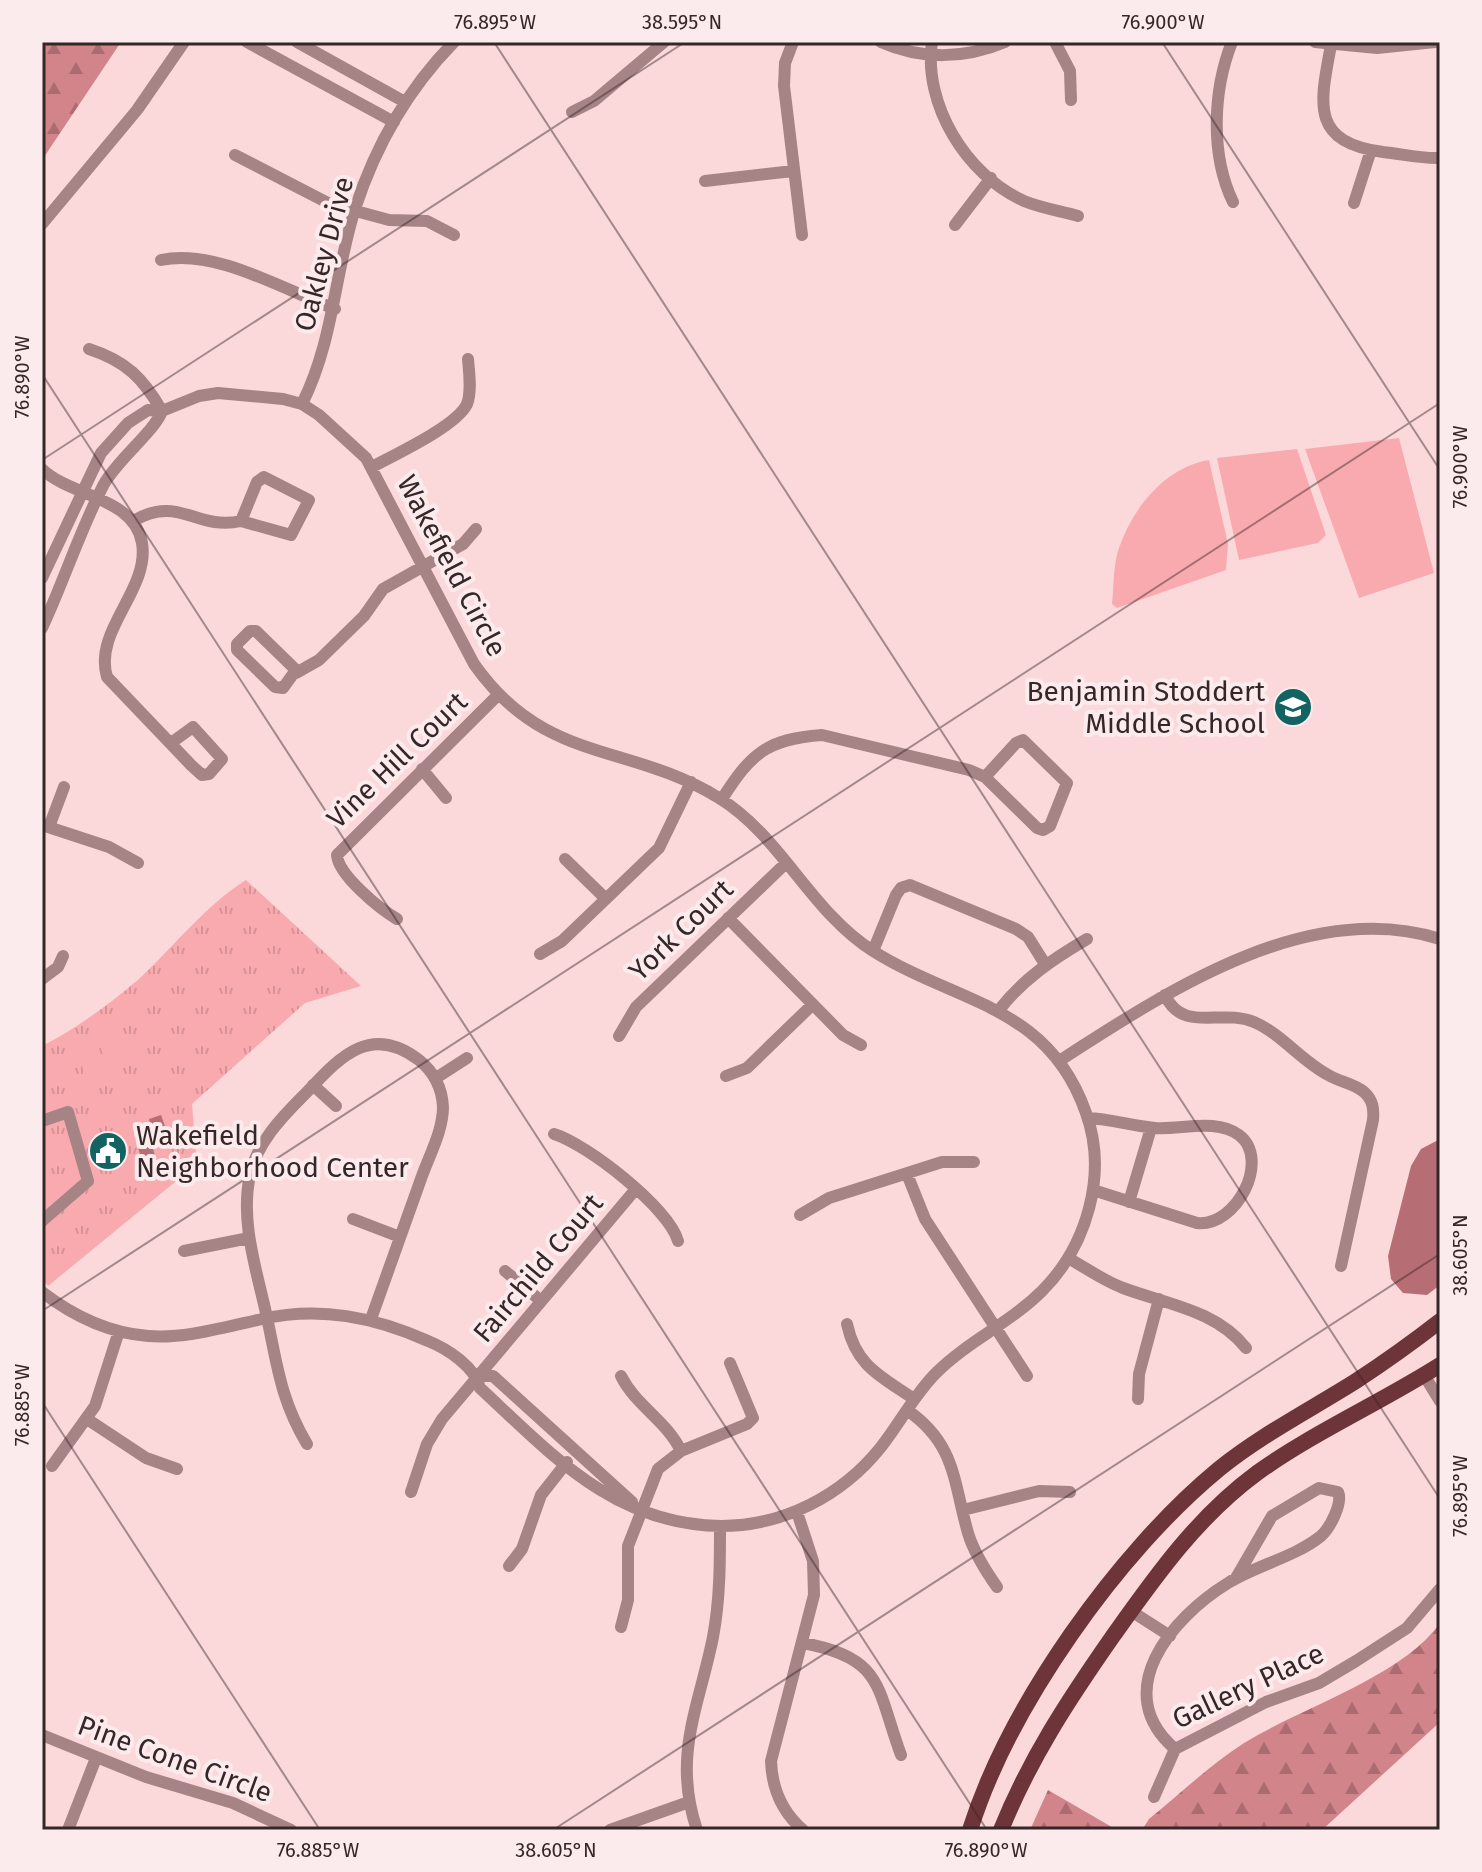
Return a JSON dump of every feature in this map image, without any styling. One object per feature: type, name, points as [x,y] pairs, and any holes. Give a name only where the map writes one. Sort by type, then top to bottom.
[{"type":"main road","points":[[970,1830],[998,1758],[1022,1711],[1109,1584],[1144,1540],[1220,1468],[1358,1380],[1440,1321]]},
{"type":"main road","points":[[1001,1830],[1045,1736],[1131,1611],[1185,1540],[1244,1483],[1284,1455],[1440,1365]]},
{"type":"street","points":[[42,224],[137,110],[184,42]]},
{"type":"street","points":[[247,42],[394,122]]},
{"type":"street","points":[[297,42],[405,102]]},
{"type":"street","name":"Oakley Drive","points":[[302,404],[335,309],[355,211],[405,102],[454,42]]},
{"type":"street","points":[[572,112],[594,101],[664,42]]},
{"type":"street","points":[[793,42],[784,72],[802,235]]},
{"type":"street","points":[[881,42],[970,53],[1005,42]]},
{"type":"street","points":[[1055,42],[1070,71],[1071,100]]},
{"type":"street","points":[[1232,42],[1218,93],[1223,178],[1233,202]]},
{"type":"street","points":[[1315,42],[1394,48],[1435,42]]},
{"type":"street","points":[[1331,45],[1322,94],[1326,121],[1342,141],[1371,150],[1440,158]]},
{"type":"street","points":[[931,48],[934,90],[947,126],[991,178],[1020,199],[1078,216]]},
{"type":"street","points":[[1354,203],[1371,150]]},
{"type":"street","points":[[235,155],[316,198],[389,220],[427,221],[454,235]]},
{"type":"street","points":[[705,181],[793,171]]},
{"type":"street","points":[[955,225],[991,178]]},
{"type":"street","points":[[161,260],[180,257],[225,265],[335,309]]},
{"type":"street","points":[[42,628],[97,499],[120,460],[157,424],[162,411],[143,381],[129,366],[89,349]]},
{"type":"street","points":[[372,467],[438,429],[464,408],[469,396],[468,359]]},
{"type":"street","name":"Wakefield Circle","points":[[42,578],[101,453],[121,430],[148,410],[162,411],[199,396],[218,393],[255,394],[302,404],[345,435],[372,467],[474,664],[499,694],[526,718],[559,738],[691,782],[722,799],[751,824],[832,917],[873,951],[1003,1012],[1059,1061],[1088,1118],[1094,1156],[1093,1190],[1085,1223],[1068,1258],[1041,1293],[953,1356],[910,1404],[860,1470],[828,1495],[797,1512],[756,1523],[720,1526],[680,1521],[604,1495],[564,1466],[480,1388],[477,1376],[443,1347],[371,1319],[326,1312],[267,1318],[184,1335],[147,1336],[119,1331],[72,1312],[42,1292]]},
{"type":"street","points":[[42,469],[53,479],[97,499],[133,521],[140,534],[142,559],[106,648],[105,669],[111,683],[171,743]]},
{"type":"street","points":[[133,521],[164,509],[216,522],[241,521],[290,536],[309,500],[262,477],[241,521]]},
{"type":"street","points":[[296,673],[256,631],[250,631],[236,645],[238,652],[277,689],[283,688],[296,673],[311,667],[329,651],[364,616],[383,589],[463,544],[476,529]]},
{"type":"street","name":"Vine Hill Court","points":[[397,919],[379,908],[338,864],[337,855],[343,845],[499,694]]},
{"type":"street","points":[[722,799],[755,753],[801,736],[822,735],[969,770],[985,777],[1040,830],[1050,826],[1067,788],[1064,778],[1023,740],[1016,743],[985,777]]},
{"type":"street","points":[[422,769],[446,798]]},
{"type":"street","points":[[540,954],[562,941],[666,839],[691,782]]},
{"type":"street","points":[[64,787],[45,826],[109,847],[138,863]]},
{"type":"street","points":[[565,859],[606,899]]},
{"type":"street","name":"York Court","points":[[619,1036],[636,1007],[785,864]]},
{"type":"street","points":[[873,951],[896,895],[901,888],[910,885],[1018,929],[1028,937],[1045,964]]},
{"type":"street","points":[[728,918],[843,1035],[861,1045]]},
{"type":"street","points":[[1059,1061],[1165,995],[1235,962],[1304,937],[1373,928],[1440,939]]},
{"type":"street","points":[[1003,1012],[1045,964],[1087,939]]},
{"type":"street","points":[[42,979],[58,967],[63,956]]},
{"type":"street","points":[[1165,995],[1174,1012],[1183,1016],[1244,1019],[1258,1024],[1325,1074],[1356,1087],[1369,1098],[1373,1120],[1341,1266]]},
{"type":"street","points":[[726,1076],[747,1068],[812,1005]]},
{"type":"street","points":[[307,1444],[280,1390],[249,1238],[247,1193],[254,1163],[272,1129],[341,1057],[357,1048],[377,1044],[414,1056],[436,1078],[443,1106],[440,1127],[371,1319]]},
{"type":"street","points":[[436,1078],[467,1058]]},
{"type":"street","points":[[313,1085],[336,1106]]},
{"type":"street","points":[[42,1121],[68,1112],[88,1181],[42,1221]]},
{"type":"street","points":[[1088,1118],[1151,1128],[1214,1126],[1230,1130],[1248,1146],[1249,1174],[1235,1207],[1209,1223],[1197,1223],[1093,1190]]},
{"type":"street","points":[[1129,1202],[1151,1128]]},
{"type":"street","points":[[554,1134],[581,1144],[635,1190],[668,1221],[678,1241]]},
{"type":"street","points":[[800,1215],[829,1198],[951,1160],[974,1162]]},
{"type":"street","points":[[907,1174],[925,1219],[1027,1376]]},
{"type":"street","name":"Fairchild Court","points":[[411,1492],[433,1431],[635,1190]]},
{"type":"street","points":[[353,1219],[400,1237]]},
{"type":"street","points":[[184,1251],[249,1238]]},
{"type":"street","points":[[1068,1258],[1114,1284],[1183,1306],[1237,1336],[1246,1348]]},
{"type":"street","points":[[505,1271],[541,1301]]},
{"type":"street","points":[[1138,1399],[1139,1374],[1159,1299]]},
{"type":"street","points":[[847,1324],[854,1351],[865,1365],[910,1404],[944,1447],[974,1549],[997,1587]]},
{"type":"street","points":[[52,1466],[87,1419],[101,1393],[119,1331]]},
{"type":"street","points":[[621,1627],[628,1600],[628,1546],[658,1469],[681,1451],[747,1424],[753,1418],[730,1363]]},
{"type":"street","points":[[1424,1375],[1440,1401]]},
{"type":"street","name":"Wakefield Circle","points":[[477,1376],[493,1376],[575,1455],[640,1509]]},
{"type":"street","points":[[621,1376],[631,1394],[671,1432],[681,1451]]},
{"type":"street","points":[[87,1419],[146,1458],[177,1469]]},
{"type":"street","points":[[509,1566],[522,1549],[541,1495],[575,1455]]},
{"type":"street","name":"Gallery Place","points":[[1236,1578],[1274,1514],[1316,1489],[1338,1492],[1340,1502],[1322,1535],[1236,1578],[1194,1609],[1170,1636],[1151,1670],[1146,1701],[1153,1726],[1175,1749],[1187,1746],[1266,1702],[1319,1683],[1356,1661],[1407,1628],[1440,1589]]},
{"type":"street","points":[[963,1510],[1039,1491],[1070,1492]]},
{"type":"street","points":[[797,1512],[815,1572],[814,1595],[771,1761],[775,1789],[788,1814],[803,1830]]},
{"type":"street","points":[[697,1830],[689,1802],[686,1743],[714,1633],[720,1526]]},
{"type":"street","points":[[1131,1611],[1170,1636]]},
{"type":"street","points":[[803,1643],[845,1652],[867,1670],[901,1755]]},
{"type":"street","name":"Pine Cone Circle","points":[[42,1735],[146,1777],[233,1803],[291,1830]]},
{"type":"street","points":[[1154,1797],[1175,1749]]},
{"type":"street","points":[[68,1830],[96,1758]]},
{"type":"street","points":[[610,1830],[689,1802]]},
{"type":"green space","points":[[42,42],[121,42],[42,160]]},
{"type":"green space","points":[[1399,438],[1434,573],[1359,598],[1305,449]]},
{"type":"green space","points":[[1297,449],[1326,535],[1318,543],[1239,560],[1217,458]]},
{"type":"green space","points":[[1209,460],[1228,544],[1226,570],[1117,608],[1112,604],[1116,562],[1133,518],[1165,480],[1193,464]]},
{"type":"green space","points":[[246,880],[361,986],[305,1003],[192,1104],[197,1164],[48,1286],[42,1279],[42,1046],[129,988],[204,914]]},
{"type":"green space","points":[[113,1037],[122,1067],[108,1071],[99,1042]]},
{"type":"green space","points":[[90,1044],[99,1074],[86,1078],[76,1049]]},
{"type":"green space","points":[[1440,1623],[1440,1722],[1322,1830],[1142,1830],[1149,1819],[1232,1751],[1401,1660]]},
{"type":"green space","points":[[1048,1790],[1117,1830],[1030,1830]]},
{"type":"shaded area","points":[[161,1115],[171,1143],[153,1149],[157,1162],[144,1167],[135,1138],[152,1132],[149,1119]]},
{"type":"shaded area","points":[[1440,1139],[1440,1285],[1427,1295],[1403,1293],[1391,1279],[1388,1256],[1411,1166],[1421,1149]]},
{"type":"place","name":"Benjamin Stoddert Middle School","points":[[1293,707]]},
{"type":"place","name":"Wakefield Neighborhood Center","points":[[108,1151]]}]
